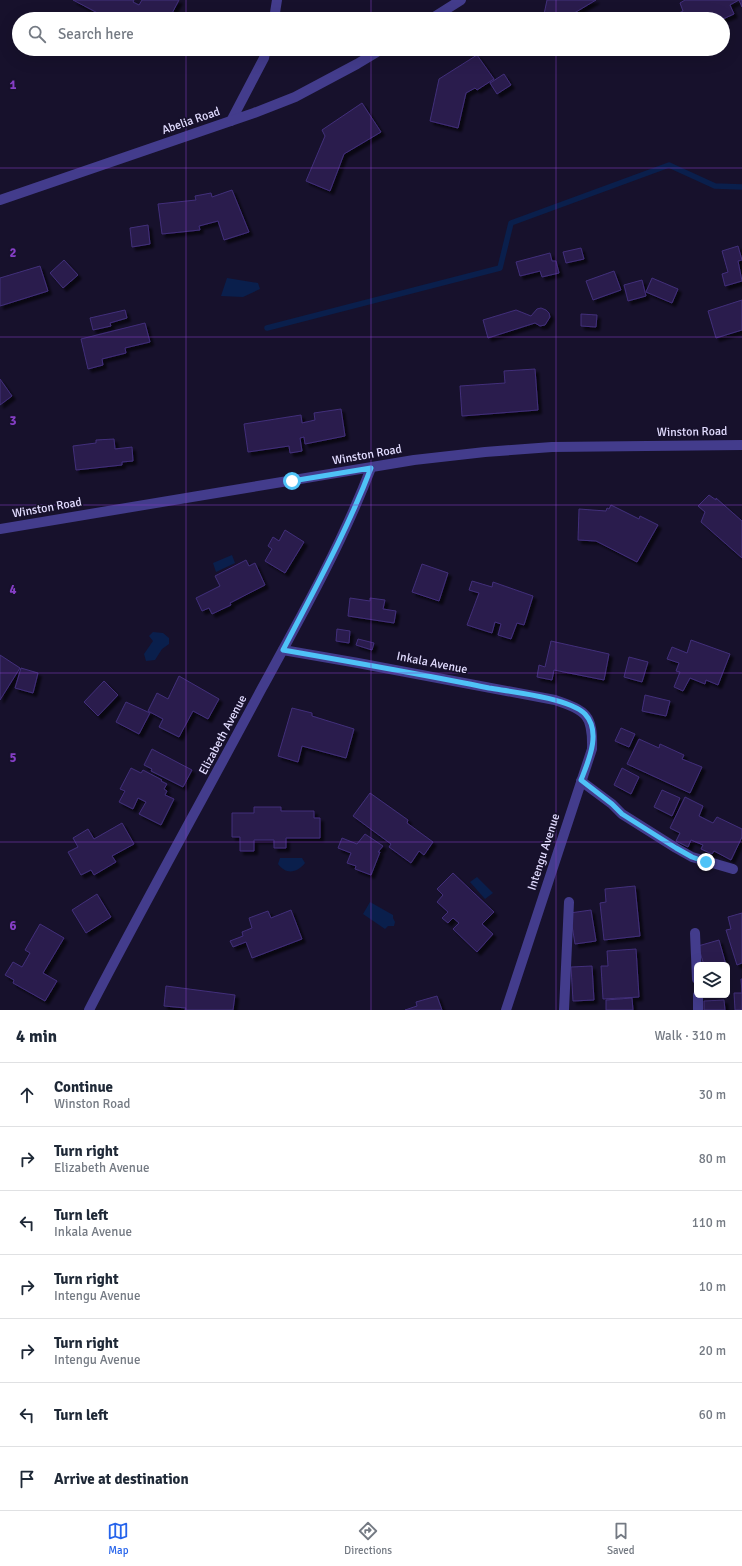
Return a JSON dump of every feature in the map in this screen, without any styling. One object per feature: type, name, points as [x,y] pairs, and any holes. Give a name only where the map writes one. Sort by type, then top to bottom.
[{"type":"street","points":[[275,12],[277,0]]},
{"type":"street","points":[[442,12],[461,0]]},
{"type":"street","points":[[231,121],[264,56]]},
{"type":"street","name":"Abelia Road","points":[[0,200],[254,114],[295,97],[370,56]]},
{"type":"street","name":"Winston Road","points":[[0,529],[70,516],[414,460],[485,452],[552,447],[742,444]]},
{"type":"street","name":"Elizabeth Avenue","points":[[90,1010],[283,650],[342,535],[371,468]]},
{"type":"street","name":"Inkala Avenue","points":[[283,650],[555,700],[575,707]]},
{"type":"street","name":"Intengu Avenue","points":[[506,1010],[592,749],[592,725],[586,715],[575,707]]},
{"type":"street","points":[[581,780],[612,804],[622,814],[676,848],[699,859],[733,870]]},
{"type":"street","points":[[564,1010],[569,902]]},
{"type":"street","points":[[695,933],[696,962]]},
{"type":"street","points":[[698,998],[698,1010]]},
{"type":"water","points":[[227,278],[258,283],[260,289],[243,297],[221,296]]},
{"type":"water","points":[[232,555],[235,563],[216,572],[213,563]]},
{"type":"water","points":[[153,632],[163,633],[169,638],[169,644],[162,649],[155,660],[146,661],[144,654],[153,641],[149,636]]},
{"type":"water","points":[[280,858],[302,858],[305,863],[295,871],[288,871],[281,868],[278,864]]},
{"type":"water","points":[[477,877],[493,893],[485,899],[470,882]]},
{"type":"water","points":[[370,902],[393,915],[395,922],[394,926],[388,926],[385,929],[363,914]]},
{"type":"building","points":[[73,0],[134,0],[133,2],[139,5],[142,0],[179,0],[173,12],[96,12]]},
{"type":"building","points":[[547,0],[596,0],[576,12],[544,12]]},
{"type":"building","points":[[685,0],[739,0],[730,5],[734,14],[730,16],[730,12],[681,12],[683,11],[680,3]]},
{"type":"building","points":[[739,0],[742,0],[742,7]]},
{"type":"building","points":[[478,56],[494,79],[477,90],[475,88],[466,93],[458,128],[430,121],[439,79]]},
{"type":"building","points":[[504,74],[511,85],[497,94],[490,83]]},
{"type":"building","points":[[362,103],[381,132],[344,154],[330,191],[306,181],[325,136],[322,130]]},
{"type":"building","points":[[232,190],[249,232],[224,240],[218,221],[199,226],[200,230],[162,234],[158,204],[196,200],[195,196],[211,193],[212,197]]},
{"type":"building","points":[[148,225],[150,244],[132,247],[130,228]]},
{"type":"building","points":[[738,246],[742,260],[738,261],[742,281],[725,286],[722,274],[728,272],[722,251]]},
{"type":"building","points":[[581,248],[584,259],[566,263],[563,252]]},
{"type":"building","points":[[550,253],[552,261],[556,261],[559,273],[542,277],[540,271],[520,276],[516,262]]},
{"type":"building","points":[[64,260],[78,275],[63,288],[50,273]]},
{"type":"building","points":[[40,266],[48,291],[0,306],[0,278]]},
{"type":"building","points":[[614,271],[621,290],[593,300],[586,281]]},
{"type":"building","points":[[652,278],[678,289],[672,303],[646,292]]},
{"type":"building","points":[[642,280],[646,296],[628,301],[624,285]]},
{"type":"building","points":[[742,300],[742,330],[716,338],[708,311]]},
{"type":"building","points":[[541,308],[549,313],[550,317],[545,325],[540,326],[535,323],[488,338],[483,320],[516,310],[531,316],[537,309]]},
{"type":"building","points":[[125,310],[127,318],[110,323],[111,326],[93,330],[90,318]]},
{"type":"building","points":[[581,314],[597,315],[596,327],[581,326]]},
{"type":"building","points":[[145,323],[150,342],[125,348],[126,353],[102,359],[103,365],[88,369],[81,339]]},
{"type":"building","points":[[535,369],[538,410],[462,416],[460,386],[505,383],[504,371]]},
{"type":"building","points":[[0,379],[12,396],[0,405]]},
{"type":"building","points":[[341,409],[345,436],[305,444],[304,437],[300,438],[302,451],[290,453],[289,446],[248,452],[244,424],[301,415],[302,423],[315,420],[314,413]]},
{"type":"building","points":[[114,439],[115,449],[132,447],[133,461],[122,462],[122,465],[76,470],[73,446],[96,443],[96,440]]},
{"type":"building","points":[[709,495],[716,500],[716,498],[742,521],[742,558],[701,522],[705,512],[698,506]]},
{"type":"building","points":[[611,505],[639,519],[640,516],[658,525],[637,562],[596,541],[578,540],[579,509],[606,511]]},
{"type":"building","points":[[285,530],[304,542],[285,573],[265,561],[272,549],[268,546],[273,537],[279,541]]},
{"type":"building","points":[[246,560],[249,566],[255,563],[265,585],[230,603],[231,605],[212,614],[209,608],[202,611],[196,598],[220,586],[215,576]]},
{"type":"building","points":[[422,564],[448,573],[439,601],[412,592]]},
{"type":"building","points":[[472,581],[492,587],[493,582],[533,596],[524,625],[517,623],[511,639],[498,635],[501,624],[495,622],[492,633],[467,625],[479,593],[469,590]]},
{"type":"building","points":[[350,598],[370,601],[370,598],[385,600],[383,609],[396,611],[394,623],[348,616]]},
{"type":"building","points":[[337,629],[350,631],[349,643],[336,641]]},
{"type":"building","points":[[358,639],[374,643],[372,650],[356,645]]},
{"type":"building","points":[[691,640],[730,654],[718,685],[706,680],[705,684],[690,678],[683,691],[674,687],[680,672],[676,671],[679,663],[667,659],[672,647],[687,653]]},
{"type":"building","points":[[551,641],[609,654],[604,680],[554,670],[552,680],[537,677],[539,665],[545,667]]},
{"type":"building","points":[[0,655],[20,668],[0,700]]},
{"type":"building","points":[[629,657],[648,662],[642,682],[624,677]]},
{"type":"building","points":[[21,668],[38,673],[33,693],[15,688]]},
{"type":"building","points":[[179,676],[219,699],[208,719],[193,711],[179,737],[159,727],[163,719],[148,711],[157,693],[168,699]]},
{"type":"building","points":[[104,681],[118,695],[98,716],[84,702]]},
{"type":"building","points":[[645,695],[670,701],[666,716],[642,711]]},
{"type":"building","points":[[126,702],[150,713],[139,734],[116,722]]},
{"type":"building","points":[[292,708],[312,713],[312,716],[354,729],[346,758],[302,746],[298,762],[278,756]]},
{"type":"building","points":[[621,728],[635,734],[629,747],[615,741]]},
{"type":"building","points":[[639,739],[659,748],[660,744],[684,755],[682,759],[702,767],[690,793],[627,764]]},
{"type":"building","points":[[152,749],[192,770],[183,787],[151,771],[152,769],[144,765]]},
{"type":"building","points":[[131,768],[141,773],[143,770],[167,784],[164,789],[167,791],[165,795],[174,799],[161,825],[139,814],[146,802],[138,798],[133,809],[119,802],[125,791],[120,789]]},
{"type":"building","points":[[622,768],[639,777],[631,794],[614,785]]},
{"type":"building","points":[[662,790],[680,798],[672,816],[654,807]]},
{"type":"building","points":[[370,793],[408,820],[407,823],[433,842],[424,855],[419,851],[411,863],[389,847],[391,844],[353,816]]},
{"type":"building","points":[[685,797],[703,806],[699,816],[713,823],[717,817],[742,829],[742,837],[731,860],[714,851],[712,854],[701,849],[703,845],[691,840],[688,847],[676,841],[680,833],[670,828]]},
{"type":"building","points":[[254,807],[281,807],[281,811],[314,811],[314,818],[320,818],[320,838],[286,838],[286,848],[274,848],[274,840],[254,840],[254,851],[240,851],[240,837],[232,837],[232,813],[254,813]]},
{"type":"building","points":[[122,823],[134,844],[112,856],[116,862],[94,875],[91,870],[81,875],[68,852],[78,847],[73,838],[88,829],[94,839]]},
{"type":"building","points":[[365,834],[383,846],[378,852],[380,852],[371,875],[355,869],[356,866],[347,863],[351,853],[338,848],[342,838],[357,844]]},
{"type":"building","points":[[453,873],[494,912],[482,924],[493,934],[477,952],[453,929],[459,923],[453,918],[448,923],[442,918],[448,912],[437,902],[443,895],[437,889]]},
{"type":"building","points":[[635,886],[640,936],[604,940],[600,903],[606,902],[605,889]]},
{"type":"building","points":[[97,894],[111,917],[86,933],[72,910]]},
{"type":"building","points":[[291,910],[302,939],[252,958],[246,942],[233,947],[230,941],[243,936],[242,932],[252,928],[249,918],[268,911],[271,918]]},
{"type":"building","points":[[591,910],[596,941],[575,944],[570,913]]},
{"type":"building","points":[[742,913],[742,963],[737,965],[726,930],[731,929],[728,917]]},
{"type":"building","points":[[40,924],[64,938],[43,973],[57,981],[45,1001],[13,983],[14,980],[5,975],[13,962],[22,967],[30,953],[25,950]]},
{"type":"building","points":[[719,940],[725,962],[703,962],[698,946]]},
{"type":"building","points":[[636,949],[639,997],[603,999],[601,966],[608,966],[607,951]]},
{"type":"building","points":[[592,966],[594,1000],[573,1001],[571,967]]},
{"type":"building","points":[[166,986],[235,995],[233,1010],[185,1010],[186,1008],[164,1006]]},
{"type":"building","points":[[734,993],[742,993],[742,1010],[735,1010]]},
{"type":"building","points":[[437,996],[442,1010],[405,1010],[417,1006],[416,1002]]},
{"type":"building","points":[[632,998],[633,1010],[606,1010],[606,1000]]},
{"type":"building","points":[[724,1000],[725,1010],[704,1010],[704,1001]]},
{"type":"waterway","points":[[267,328],[500,268],[511,223],[669,165],[715,186],[742,187]]},
{"type":"route","points":[[292,481],[371,468],[342,535],[283,650],[555,700],[575,707],[586,715],[592,725],[592,749],[581,780],[612,804],[622,814],[676,848],[692,857],[706,862]]}]
